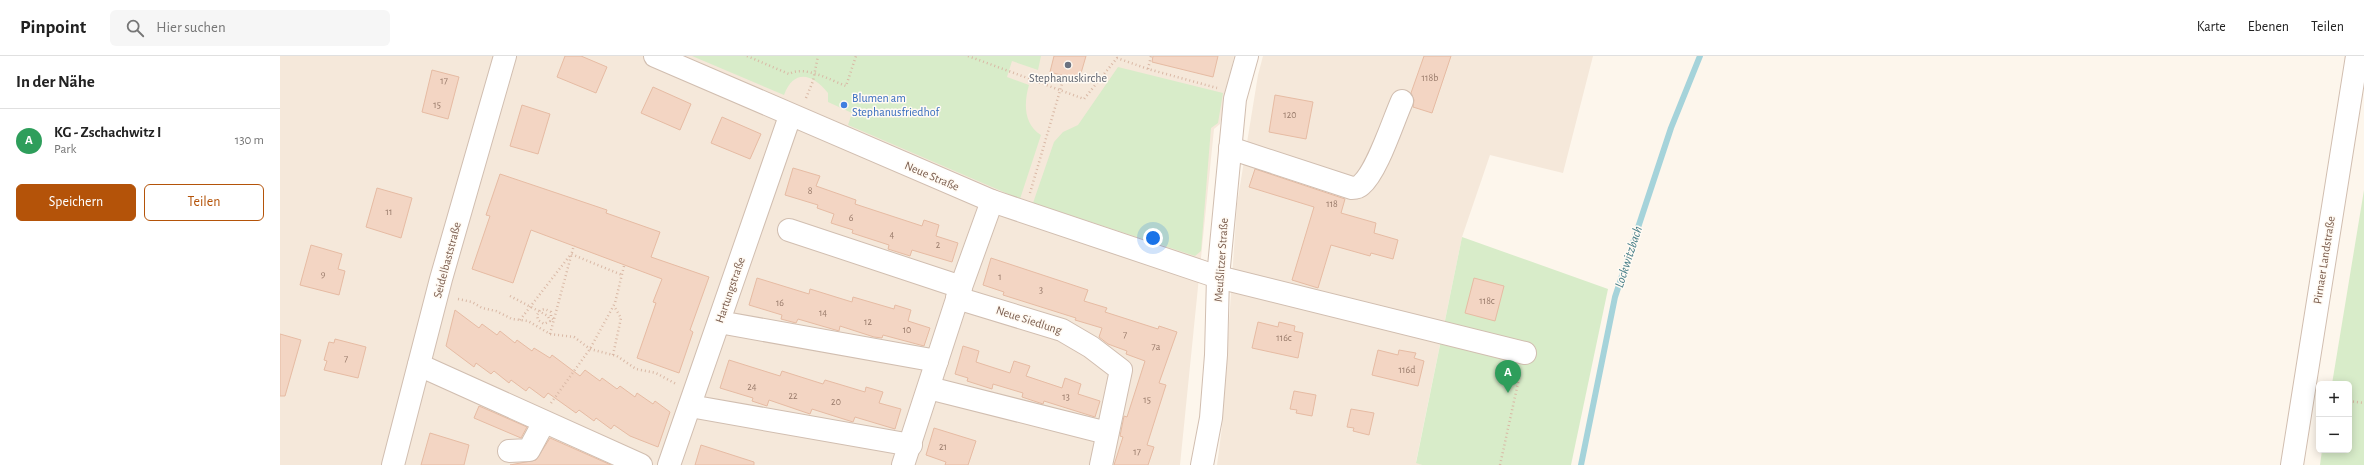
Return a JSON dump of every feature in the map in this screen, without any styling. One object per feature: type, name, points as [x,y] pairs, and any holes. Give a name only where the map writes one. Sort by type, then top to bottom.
[{"type":"street","name":"Seidelbaststraße","points":[[393,465],[438,295],[505,56]]},
{"type":"street","name":"Neue Straße","points":[[654,56],[793,117],[992,201],[1024,212],[1218,277],[1525,353]]},
{"type":"street","name":"Meußlitzer Straße","points":[[1202,465],[1211,418],[1216,355],[1218,277],[1236,93],[1247,56]]},
{"type":"street","name":"Pirnaer Landstraße","points":[[2292,465],[2357,56]]},
{"type":"street","points":[[1230,148],[1352,188],[1360,186],[1368,177],[1402,101]]},
{"type":"street","name":"Hartungstraße","points":[[669,465],[793,117]]},
{"type":"street","points":[[903,465],[911,445],[959,292],[992,201]]},
{"type":"street","name":"Neue Siedlung","points":[[789,230],[1062,330],[1090,347],[1121,370],[1101,465]]},
{"type":"street","points":[[719,322],[937,361]]},
{"type":"street","points":[[419,365],[641,465]]},
{"type":"street","points":[[929,388],[1107,433]]},
{"type":"street","points":[[693,397],[911,445]]},
{"type":"street","points":[[509,451],[529,450],[542,421]]},
{"type":"path","points":[[747,56],[788,74],[796,70],[814,74],[846,86],[856,56]]},
{"type":"path","points":[[793,117],[814,74],[818,56]]},
{"type":"path","points":[[968,56],[1084,99],[1116,58],[1148,69],[1236,93]]},
{"type":"path","points":[[1148,69],[1152,56]]},
{"type":"path","points":[[1024,212],[1064,78]]},
{"type":"path","points":[[550,334],[570,254],[574,245]]},
{"type":"path","points":[[520,320],[570,254]]},
{"type":"path","points":[[570,254],[622,275]]},
{"type":"path","points":[[542,421],[590,349],[614,305],[624,266]]},
{"type":"path","points":[[438,295],[472,302],[482,308],[520,320],[528,321],[550,334],[574,337],[590,349],[613,355],[636,369],[656,373],[693,397]]},
{"type":"path","points":[[510,296],[535,309],[542,312],[548,316],[550,321],[544,324],[538,320],[537,315],[540,310],[546,309],[551,312],[551,318],[554,320]]},
{"type":"path","points":[[613,355],[620,318],[614,305]]},
{"type":"path","points":[[1500,465],[1525,353]]},
{"type":"path","points":[[2352,401],[2364,403]]},
{"type":"shaded area","points":[[280,56],[1234,56],[1220,124],[1214,129],[1180,465],[280,465]]},
{"type":"shaded area","points":[[1263,56],[1593,56],[1563,173],[1490,155],[1462,237],[1416,462],[1422,465],[1217,465],[1222,427],[1237,204],[1258,75]]},
{"type":"green space","points":[[692,56],[1041,56],[1038,70],[1012,61],[1007,77],[1029,85],[1026,98],[1026,112],[1031,125],[1041,135],[1020,199],[848,125],[852,113],[828,102],[828,93],[810,78],[798,77],[788,86],[784,95]]},
{"type":"green space","points":[[1118,67],[1223,93],[1218,123],[1211,128],[1201,251],[1195,256],[1033,203],[1054,142],[1063,132],[1078,125]]},
{"type":"green space","points":[[2364,190],[2364,465],[2320,465],[2322,453],[2352,453],[2352,381],[2332,381]]},
{"type":"green space","points":[[1462,237],[1608,289],[1571,465],[1422,465],[1416,463]]},
{"type":"building","points":[[565,56],[581,56],[607,67],[596,93],[557,77]]},
{"type":"building","name":"Stephanuskirche","points":[[1054,56],[1086,56],[1079,80],[1050,72]]},
{"type":"building","points":[[1153,56],[1218,56],[1213,77],[1152,62]]},
{"type":"building","points":[[1424,56],[1451,56],[1432,113],[1413,107],[1414,100],[1411,93]]},
{"type":"building","points":[[432,70],[459,77],[448,119],[422,112]]},
{"type":"building","points":[[653,87],[691,104],[680,130],[641,113]]},
{"type":"building","points":[[1275,95],[1313,102],[1306,139],[1269,132]]},
{"type":"building","points":[[522,105],[550,114],[538,154],[510,146]]},
{"type":"building","points":[[722,117],[761,134],[750,159],[711,143]]},
{"type":"building","points":[[793,168],[820,176],[816,186],[856,200],[855,204],[922,226],[924,220],[939,225],[936,236],[958,243],[952,262],[912,250],[910,256],[888,249],[889,245],[852,233],[853,230],[831,223],[834,214],[817,208],[818,205],[785,195]]},
{"type":"building","points":[[1255,169],[1345,199],[1341,213],[1376,223],[1374,233],[1398,240],[1393,259],[1371,253],[1370,256],[1331,245],[1318,288],[1292,280],[1314,207],[1249,187]]},
{"type":"building","points":[[500,174],[607,210],[606,213],[660,232],[651,257],[709,277],[690,330],[693,332],[679,373],[637,358],[656,303],[653,302],[662,279],[531,230],[513,283],[472,269],[490,216],[486,215]]},
{"type":"building","points":[[377,188],[412,198],[401,238],[366,227]]},
{"type":"building","points":[[311,245],[342,254],[338,269],[345,271],[339,295],[300,285]]},
{"type":"building","points":[[991,258],[1088,290],[1084,301],[1107,308],[1105,312],[1158,329],[1159,326],[1177,332],[1159,383],[1166,385],[1147,445],[1154,447],[1148,465],[1114,465],[1123,437],[1120,436],[1124,416],[1127,417],[1145,361],[1126,354],[1127,351],[1108,344],[1099,337],[1102,328],[1075,320],[1076,318],[1003,295],[1004,292],[983,285]]},
{"type":"building","points":[[757,278],[809,294],[810,289],[852,302],[853,297],[894,309],[895,305],[911,310],[908,321],[930,328],[924,346],[883,335],[882,338],[874,337],[840,326],[839,331],[798,319],[796,323],[781,319],[782,315],[749,305]]},
{"type":"building","points":[[1474,278],[1504,286],[1495,321],[1465,313]]},
{"type":"building","points":[[455,310],[479,328],[482,324],[497,335],[500,331],[515,343],[517,340],[532,351],[534,348],[550,358],[552,355],[580,376],[585,370],[600,381],[602,378],[617,389],[620,386],[635,397],[637,393],[653,404],[655,401],[670,412],[658,447],[630,436],[614,425],[611,429],[596,418],[594,421],[579,410],[576,413],[548,393],[544,398],[529,387],[526,391],[511,380],[509,383],[494,371],[491,374],[476,363],[474,367],[446,346]]},
{"type":"building","points":[[1258,322],[1278,327],[1279,322],[1295,326],[1294,331],[1303,333],[1298,358],[1252,348]]},
{"type":"building","points":[[280,334],[301,340],[285,396],[280,396]]},
{"type":"building","points":[[335,339],[366,347],[358,378],[324,370],[327,361],[324,360],[329,342],[334,343]]},
{"type":"building","points":[[963,346],[979,351],[976,362],[1010,373],[1014,361],[1030,366],[1026,376],[1062,388],[1065,378],[1081,384],[1078,394],[1100,401],[1095,417],[1044,401],[1043,404],[1022,397],[1023,393],[993,384],[992,389],[967,381],[968,378],[955,374]]},
{"type":"building","points":[[1378,350],[1398,355],[1399,350],[1416,353],[1414,358],[1424,361],[1418,386],[1372,375]]},
{"type":"building","points":[[729,360],[780,376],[782,371],[823,384],[825,380],[865,392],[866,387],[883,392],[879,403],[901,409],[895,429],[855,417],[853,422],[812,409],[810,414],[769,400],[767,406],[752,401],[753,398],[720,388]]},
{"type":"building","points":[[1294,391],[1316,395],[1312,416],[1296,413],[1297,410],[1290,409]]},
{"type":"building","points":[[479,406],[527,427],[521,438],[474,418]]},
{"type":"building","points":[[1351,409],[1374,413],[1369,435],[1353,431],[1354,428],[1347,427]]},
{"type":"building","points":[[934,428],[976,441],[968,465],[945,465],[946,462],[926,455]]},
{"type":"building","points":[[430,433],[469,445],[464,465],[421,465]]},
{"type":"building","points":[[550,438],[611,465],[510,465],[536,460]]},
{"type":"building","points":[[701,445],[754,462],[754,465],[695,465]]},
{"type":"waterway","name":"Lockwitzbach","points":[[1581,465],[1615,297],[1671,128],[1700,56]]},
{"type":"place","name":"Stephanuskirche","points":[[1068,65]]},
{"type":"place","name":"Blumen am Stephanusfriedhof","points":[[844,105]]},
{"type":"place","name":"KG - Zschachwitz I","points":[[1508,393]]}]
